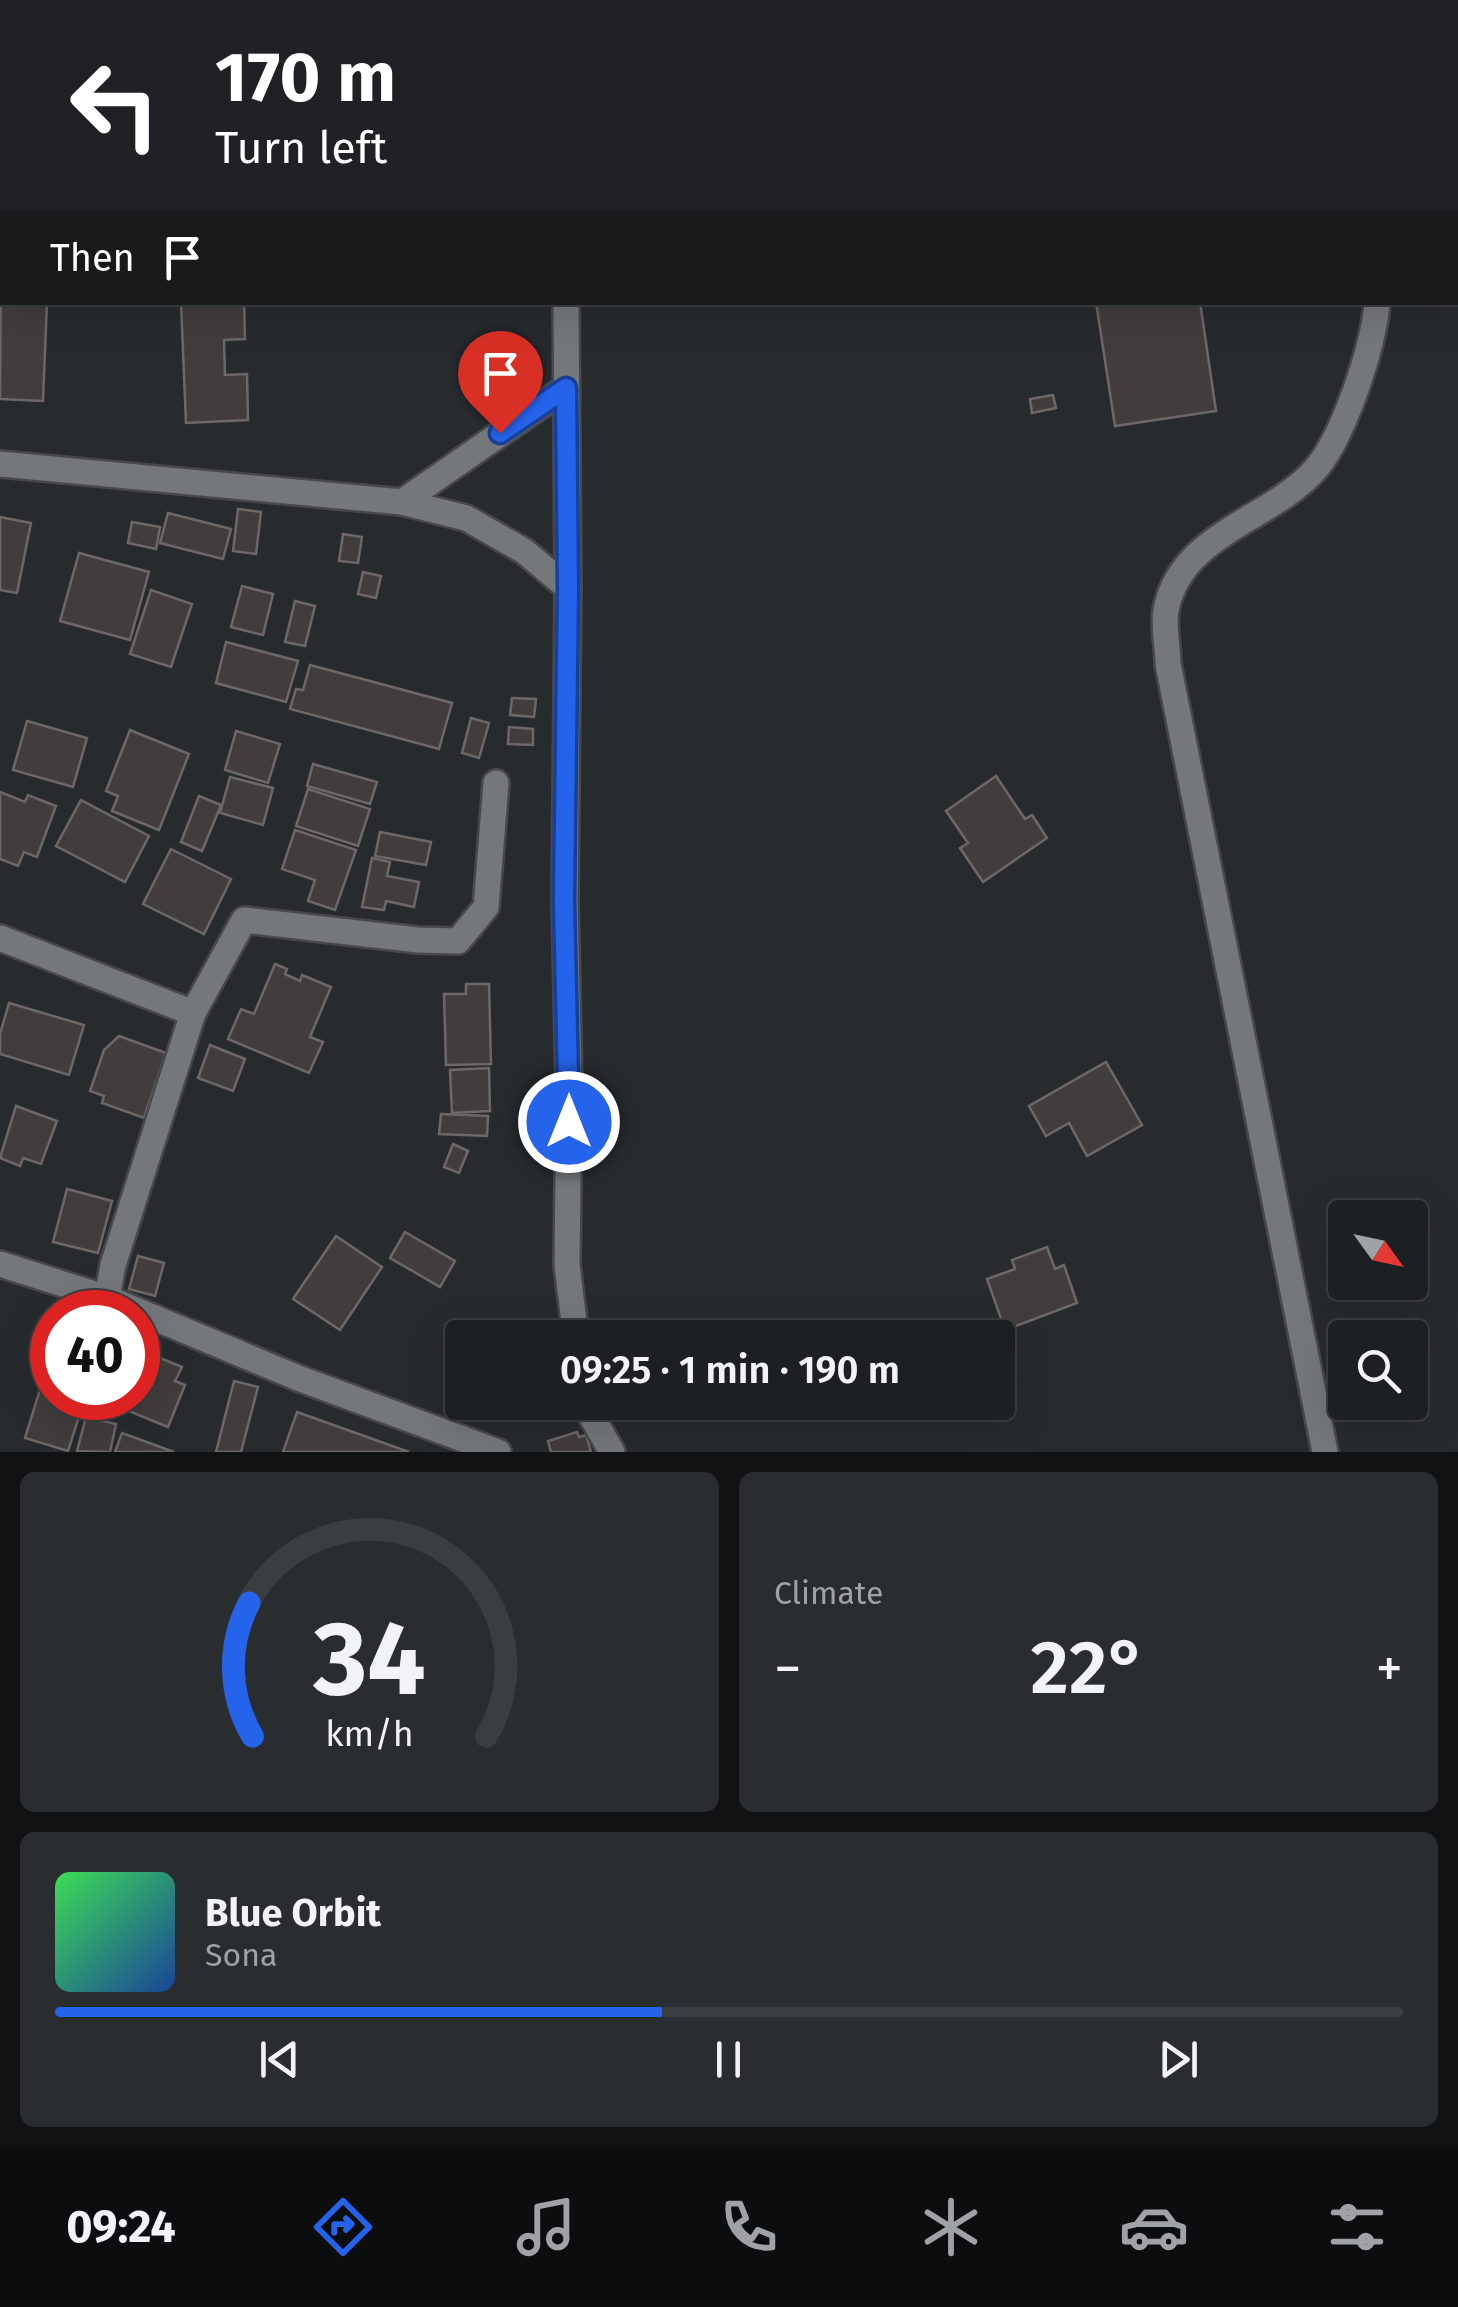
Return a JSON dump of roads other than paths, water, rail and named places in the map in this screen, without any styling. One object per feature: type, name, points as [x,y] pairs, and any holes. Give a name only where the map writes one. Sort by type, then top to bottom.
[{"type":"street","points":[[566,305],[564,900],[569,1087],[567,1265],[574,1320]]},
{"type":"street","points":[[1325,1452],[1168,664],[1166,610],[1184,569],[1214,538],[1272,505],[1314,471],[1344,421],[1376,326],[1377,305]]},
{"type":"street","points":[[402,502],[566,388]]},
{"type":"street","points":[[0,464],[402,502],[466,518],[524,550],[568,588]]},
{"type":"street","points":[[109,1290],[113,1265],[193,1013],[244,920],[458,941],[486,908],[496,783]]},
{"type":"street","points":[[0,938],[193,1013]]},
{"type":"street","points":[[0,1264],[83,1290]]},
{"type":"street","points":[[160,1320],[298,1378],[498,1452]]},
{"type":"street","points":[[596,1420],[612,1452]]}]
